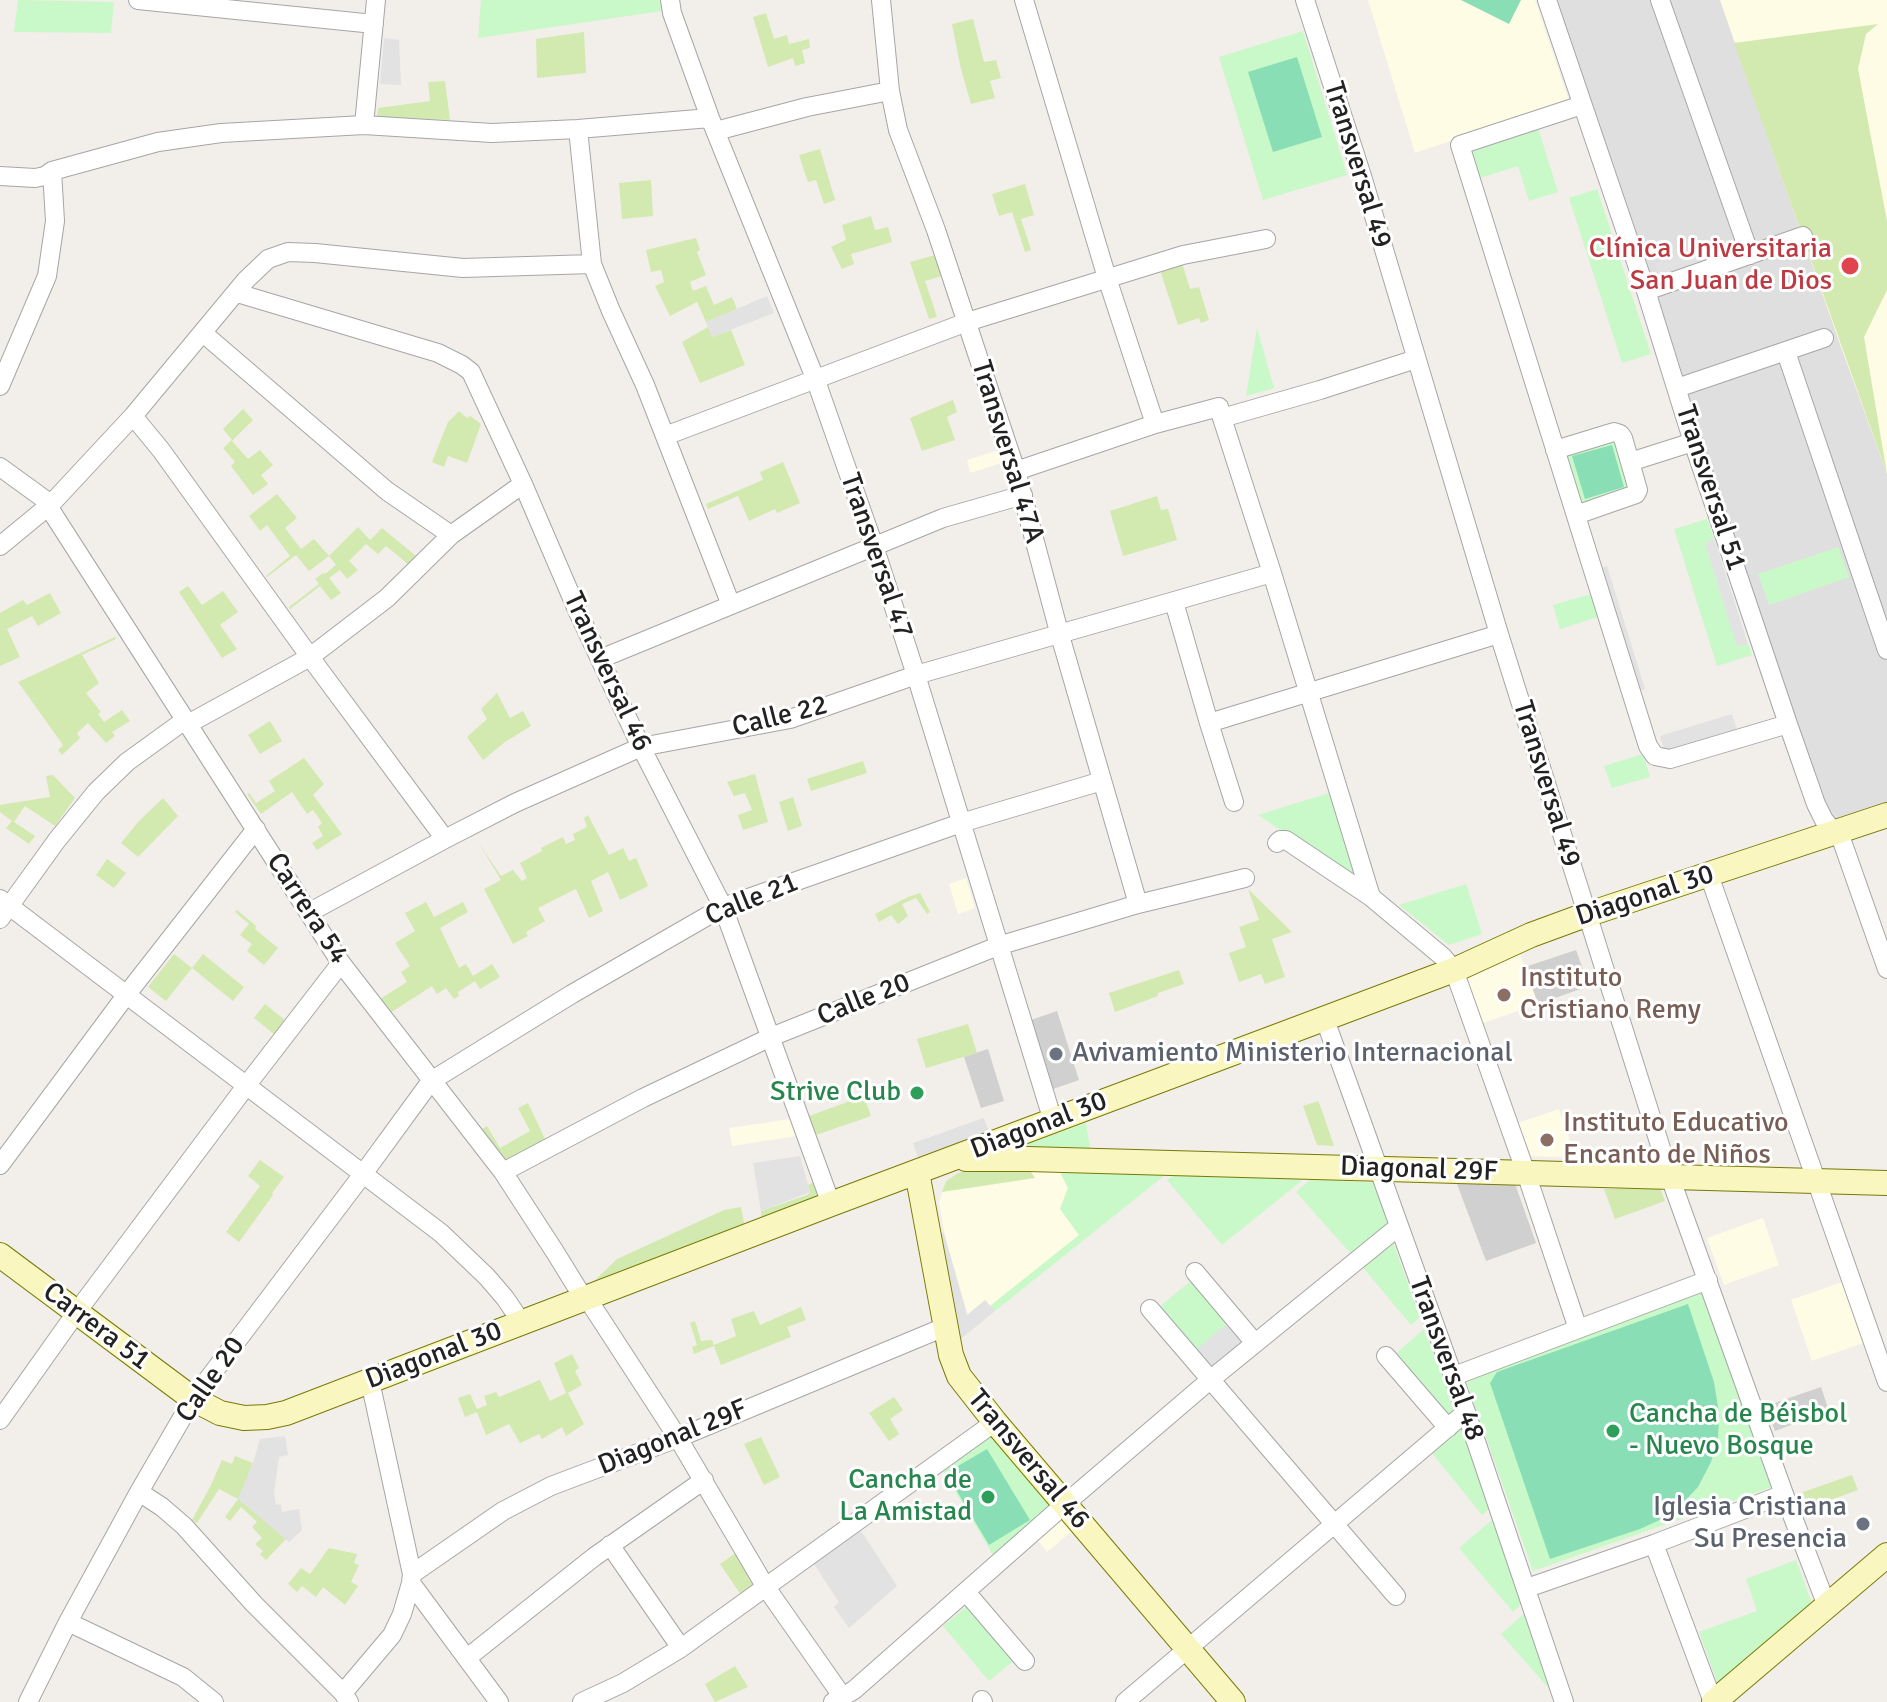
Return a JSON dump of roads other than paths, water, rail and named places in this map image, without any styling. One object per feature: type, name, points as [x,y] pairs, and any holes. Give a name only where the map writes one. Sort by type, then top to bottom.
[{"type":"street","points":[[138,0],[374,24]]},
{"type":"street","points":[[364,125],[376,0]]},
{"type":"street","name":"Transversal 47","points":[[670,0],[713,125],[815,378],[874,546],[1053,1121]]},
{"type":"street","name":"Transversal 47A","points":[[881,0],[890,91],[898,130],[936,230],[1016,471],[1138,904]]},
{"type":"street","points":[[1024,0],[1107,278],[1155,424]]},
{"type":"street","name":"Transversal 49","points":[[1305,0],[1362,176],[1499,634],[1670,1177],[1827,1606]]},
{"type":"street","name":"Transversal 51","points":[[1547,0],[1816,804],[1824,820],[1842,841],[1887,969]]},
{"type":"street","points":[[1660,0],[1750,255]]},
{"type":"street","points":[[0,176],[45,176],[52,171],[158,142],[190,137],[364,125],[492,133],[713,125],[890,91]]},
{"type":"street","points":[[1582,105],[1460,145],[1648,746],[1655,756],[1676,758],[1788,724]]},
{"type":"street","points":[[578,129],[592,264],[645,385],[731,605]]},
{"type":"street","points":[[0,386],[47,276],[55,221],[52,171]]},
{"type":"street","points":[[1646,291],[1803,236]]},
{"type":"street","points":[[665,436],[967,322],[1183,255],[1266,239]]},
{"type":"street","points":[[0,546],[49,505],[133,416],[246,280],[268,259],[288,252],[463,268],[592,264]]},
{"type":"street","name":"Transversal 46","points":[[237,293],[438,353],[471,372],[641,747],[723,907],[831,1204]]},
{"type":"street","points":[[203,333],[387,491],[451,535]]},
{"type":"street","points":[[1677,388],[1824,338]]},
{"type":"street","points":[[1786,352],[1887,650]]},
{"type":"street","points":[[1222,418],[1416,359]]},
{"type":"street","points":[[1016,471],[1155,424],[1219,407],[1371,897]]},
{"type":"street","points":[[133,416],[445,839]]},
{"type":"street","points":[[1555,450],[1617,432],[1623,438],[1638,490],[1634,496],[1576,515]]},
{"type":"street","points":[[1630,462],[1693,442]]},
{"type":"street","name":"Carrera 54","points":[[0,467],[49,505],[341,963],[503,1172],[678,1438],[765,1586],[849,1698]]},
{"type":"street","points":[[522,1323],[505,1298],[441,1233],[127,994],[3,908],[96,792],[127,762],[186,722],[310,657],[387,598],[451,535],[523,484]]},
{"type":"street","points":[[600,659],[943,518],[1023,495]]},
{"type":"street","name":"Calle 22","points":[[310,912],[445,839],[568,778],[641,747],[790,719],[916,675],[1272,573]]},
{"type":"street","points":[[1174,602],[1234,802]]},
{"type":"street","points":[[1209,723],[1499,634]]},
{"type":"street","name":"Calle 21","points":[[431,1081],[572,994],[723,907],[961,823],[1102,781]]},
{"type":"street","name":"Diagonal 30","points":[[193,1399],[220,1413],[244,1418],[286,1413],[1454,970],[1587,914],[1887,815]]},
{"type":"street","points":[[0,1165],[127,994],[256,829]]},
{"type":"street","points":[[1277,843],[1286,840],[1371,897],[1443,957],[1454,970],[1578,1329]]},
{"type":"street","points":[[1709,875],[1887,1382]]},
{"type":"street","name":"Calle 20","points":[[503,1172],[643,1098],[771,1037],[998,946],[1138,904],[1245,878]]},
{"type":"street","points":[[0,1420],[76,1313],[341,963]]},
{"type":"street","name":"Transversal 48","points":[[1324,1017],[1454,1376],[1564,1702]]},
{"type":"street","name":"Calle 20","points":[[28,1702],[68,1622],[193,1399],[431,1081]]},
{"type":"street","name":"Diagonal 29F","points":[[952,1159],[1887,1183]]},
{"type":"street","name":"Transversal 46","points":[[917,1172],[951,1355],[959,1376],[1233,1702]]},
{"type":"street","points":[[849,1698],[1065,1504],[1210,1380],[1398,1227]]},
{"type":"street","name":"Carrera 51","points":[[0,1255],[193,1399]]},
{"type":"street","points":[[1195,1272],[1255,1343]]},
{"type":"street","points":[[1454,1376],[1708,1280]]},
{"type":"street","points":[[1150,1309],[1396,1596]]},
{"type":"street","name":"Diagonal 29F","points":[[411,1579],[503,1511],[551,1486],[678,1438],[947,1326]]},
{"type":"street","points":[[1386,1356],[1448,1428]]},
{"type":"street","points":[[370,1381],[411,1579],[499,1702]]},
{"type":"street","points":[[1125,1702],[1466,1412]]},
{"type":"street","points":[[582,1702],[623,1683],[681,1648],[995,1422]]},
{"type":"street","points":[[467,1658],[610,1545],[704,1480]]},
{"type":"street","points":[[139,1492],[184,1526],[254,1604],[346,1698],[392,1635],[402,1614],[411,1579]]},
{"type":"street","points":[[1527,1588],[1784,1494]]},
{"type":"street","points":[[1654,1544],[1714,1702],[1887,1555]]},
{"type":"street","points":[[610,1545],[681,1648]]},
{"type":"street","points":[[966,1592],[1025,1661]]},
{"type":"street","points":[[68,1622],[183,1677],[214,1702]]},
{"type":"place","name":"Clínica Universitaria San Juan de Dios","points":[[1850,266]]},
{"type":"place","name":"Instituto Cristiano Remy","points":[[1504,995]]},
{"type":"place","name":"Avivamiento Ministerio Internacional","points":[[1056,1054]]},
{"type":"place","name":"Strive Club","points":[[917,1093]]},
{"type":"place","name":"Instituto Educativo Encanto de Niños","points":[[1547,1140]]},
{"type":"place","name":"Cancha de Béisbol - Nuevo Bosque","points":[[1613,1431]]},
{"type":"place","name":"Cancha de La Amistad","points":[[988,1497]]},
{"type":"place","name":"Iglesia Cristiana Su Presencia","points":[[1863,1524]]}]
